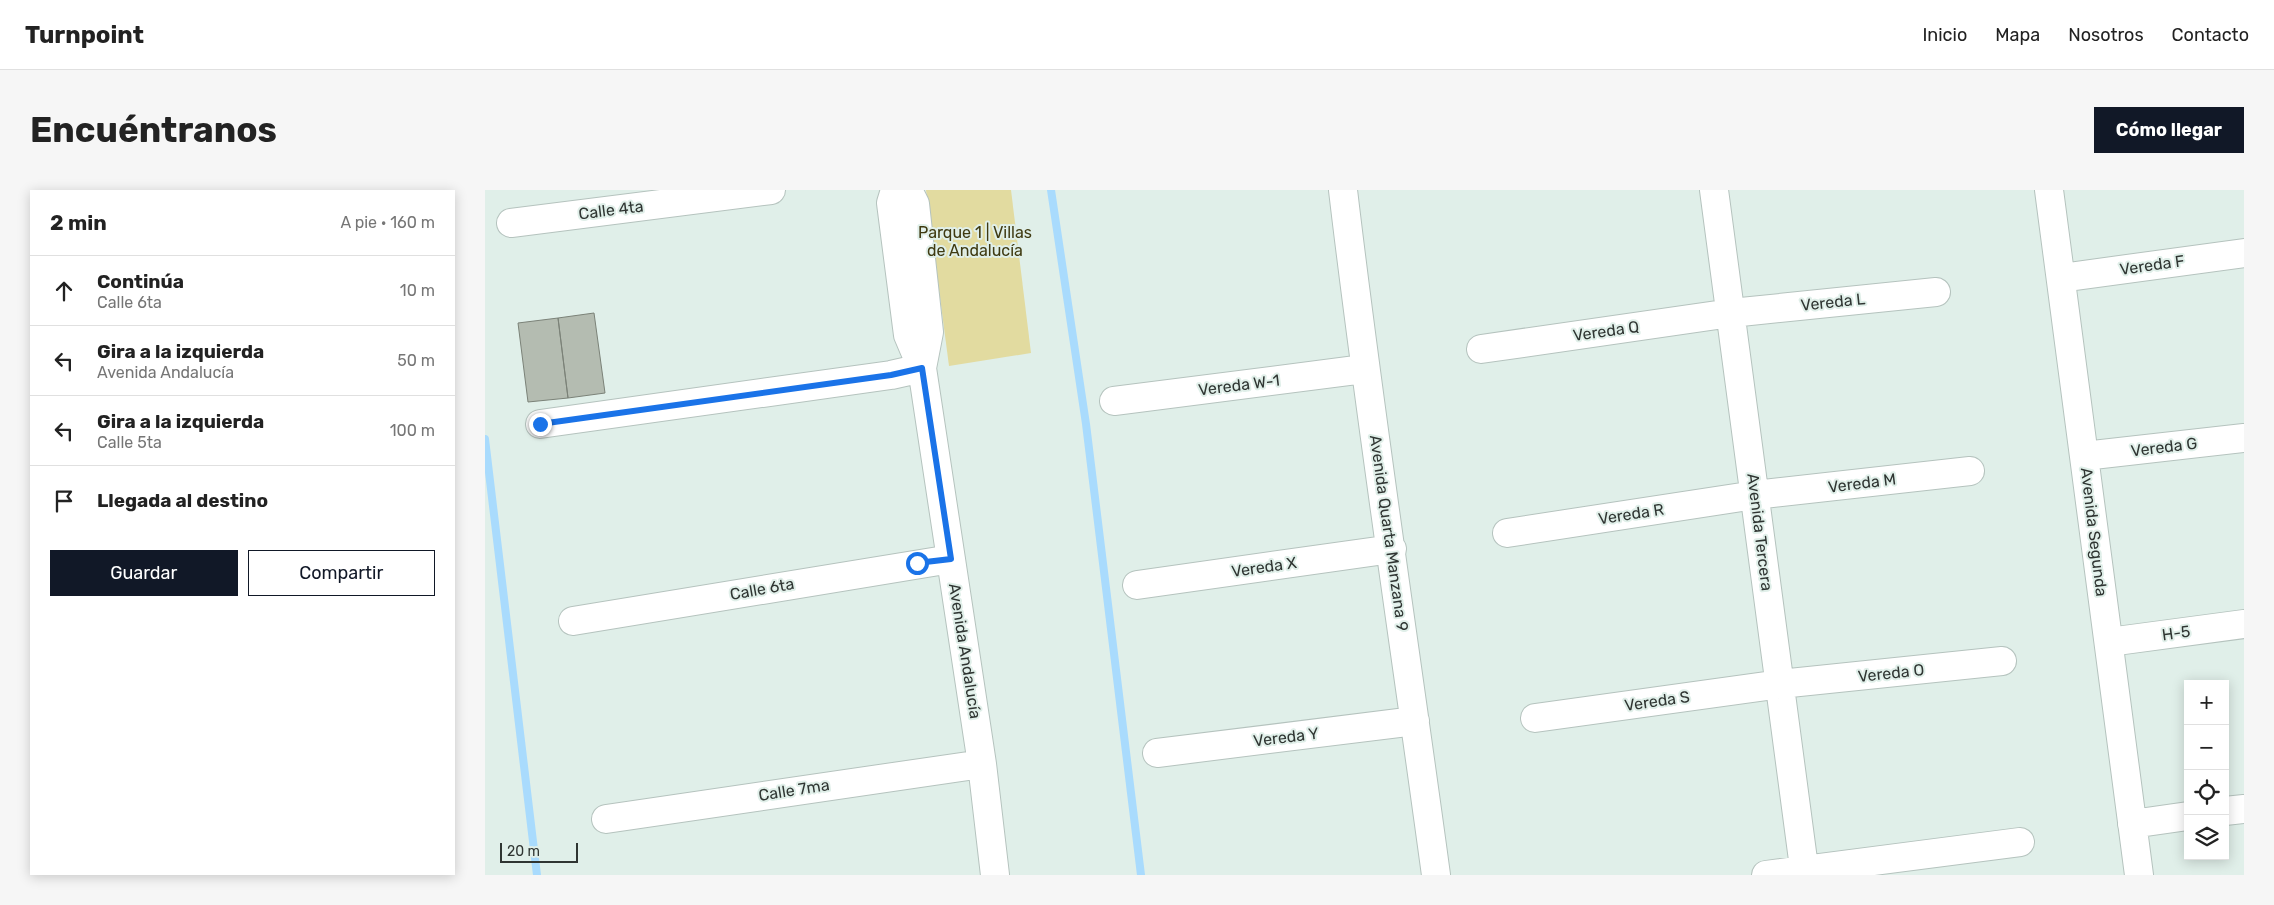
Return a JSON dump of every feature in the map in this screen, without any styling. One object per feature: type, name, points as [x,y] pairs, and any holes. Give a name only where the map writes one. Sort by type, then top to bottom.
[{"type":"street","name":"Calle 4ta","points":[[511,223],[771,190]]},
{"type":"street","name":"Avenida Andalucía","points":[[895,190],[891,203],[908,335],[922,368],[982,764],[995,875]]},
{"type":"street","name":"Avenida Andalucía","points":[[908,190],[915,204],[929,332],[922,368]]},
{"type":"street","name":"Avenida Quarta Manzana 9","points":[[1343,190],[1364,368],[1392,549],[1436,875]]},
{"type":"street","name":"Avenida Tercera","points":[[1715,190],[1804,872]]},
{"type":"street","name":"Avenida Segunda","points":[[2049,190],[2139,875]]},
{"type":"street","name":"Vereda F","points":[[2061,278],[2244,253]]},
{"type":"street","name":"Vereda L","points":[[1731,313],[1936,292]]},
{"type":"street","name":"Vereda Q","points":[[1481,349],[1731,313]]},
{"type":"street","points":[[540,424],[891,375],[922,368]]},
{"type":"street","name":"Vereda W-1","points":[[1114,401],[1364,368]]},
{"type":"street","name":"Vereda G","points":[[2084,456],[2244,438]]},
{"type":"street","name":"Vereda M","points":[[1755,495],[1970,471]]},
{"type":"street","name":"Vereda R","points":[[1507,533],[1755,495]]},
{"type":"street","name":"Vereda X","points":[[1137,585],[1392,549]]},
{"type":"street","name":"Calle 6ta","points":[[573,621],[951,559]]},
{"type":"street","name":"H-5","points":[[2109,642],[2244,624]]},
{"type":"street","name":"Vereda O","points":[[1780,684],[2002,661]]},
{"type":"street","name":"Vereda S","points":[[1535,718],[1780,684]]},
{"type":"street","name":"Vereda Y","points":[[1157,753],[1415,721]]},
{"type":"street","name":"Calle 7ma","points":[[606,819],[982,764]]},
{"type":"street","points":[[2229,811],[2244,809]]},
{"type":"street","points":[[2132,824],[2184,817]]},
{"type":"street","points":[[1765,875],[1804,872],[2020,842]]},
{"type":"green space","name":"Parque 1 | Villas de Andalucía","points":[[926,190],[1011,190],[1031,353],[949,366]]},
{"type":"building","points":[[594,313],[605,393],[568,398],[558,318]]},
{"type":"building","points":[[558,318],[568,398],[528,402],[518,323]]},
{"type":"waterway","points":[[1051,190],[1086,424],[1141,875]]},
{"type":"waterway","points":[[485,439],[537,875]]},
{"type":"route","points":[[540,424],[891,375],[922,368],[951,559],[917,563]]}]
